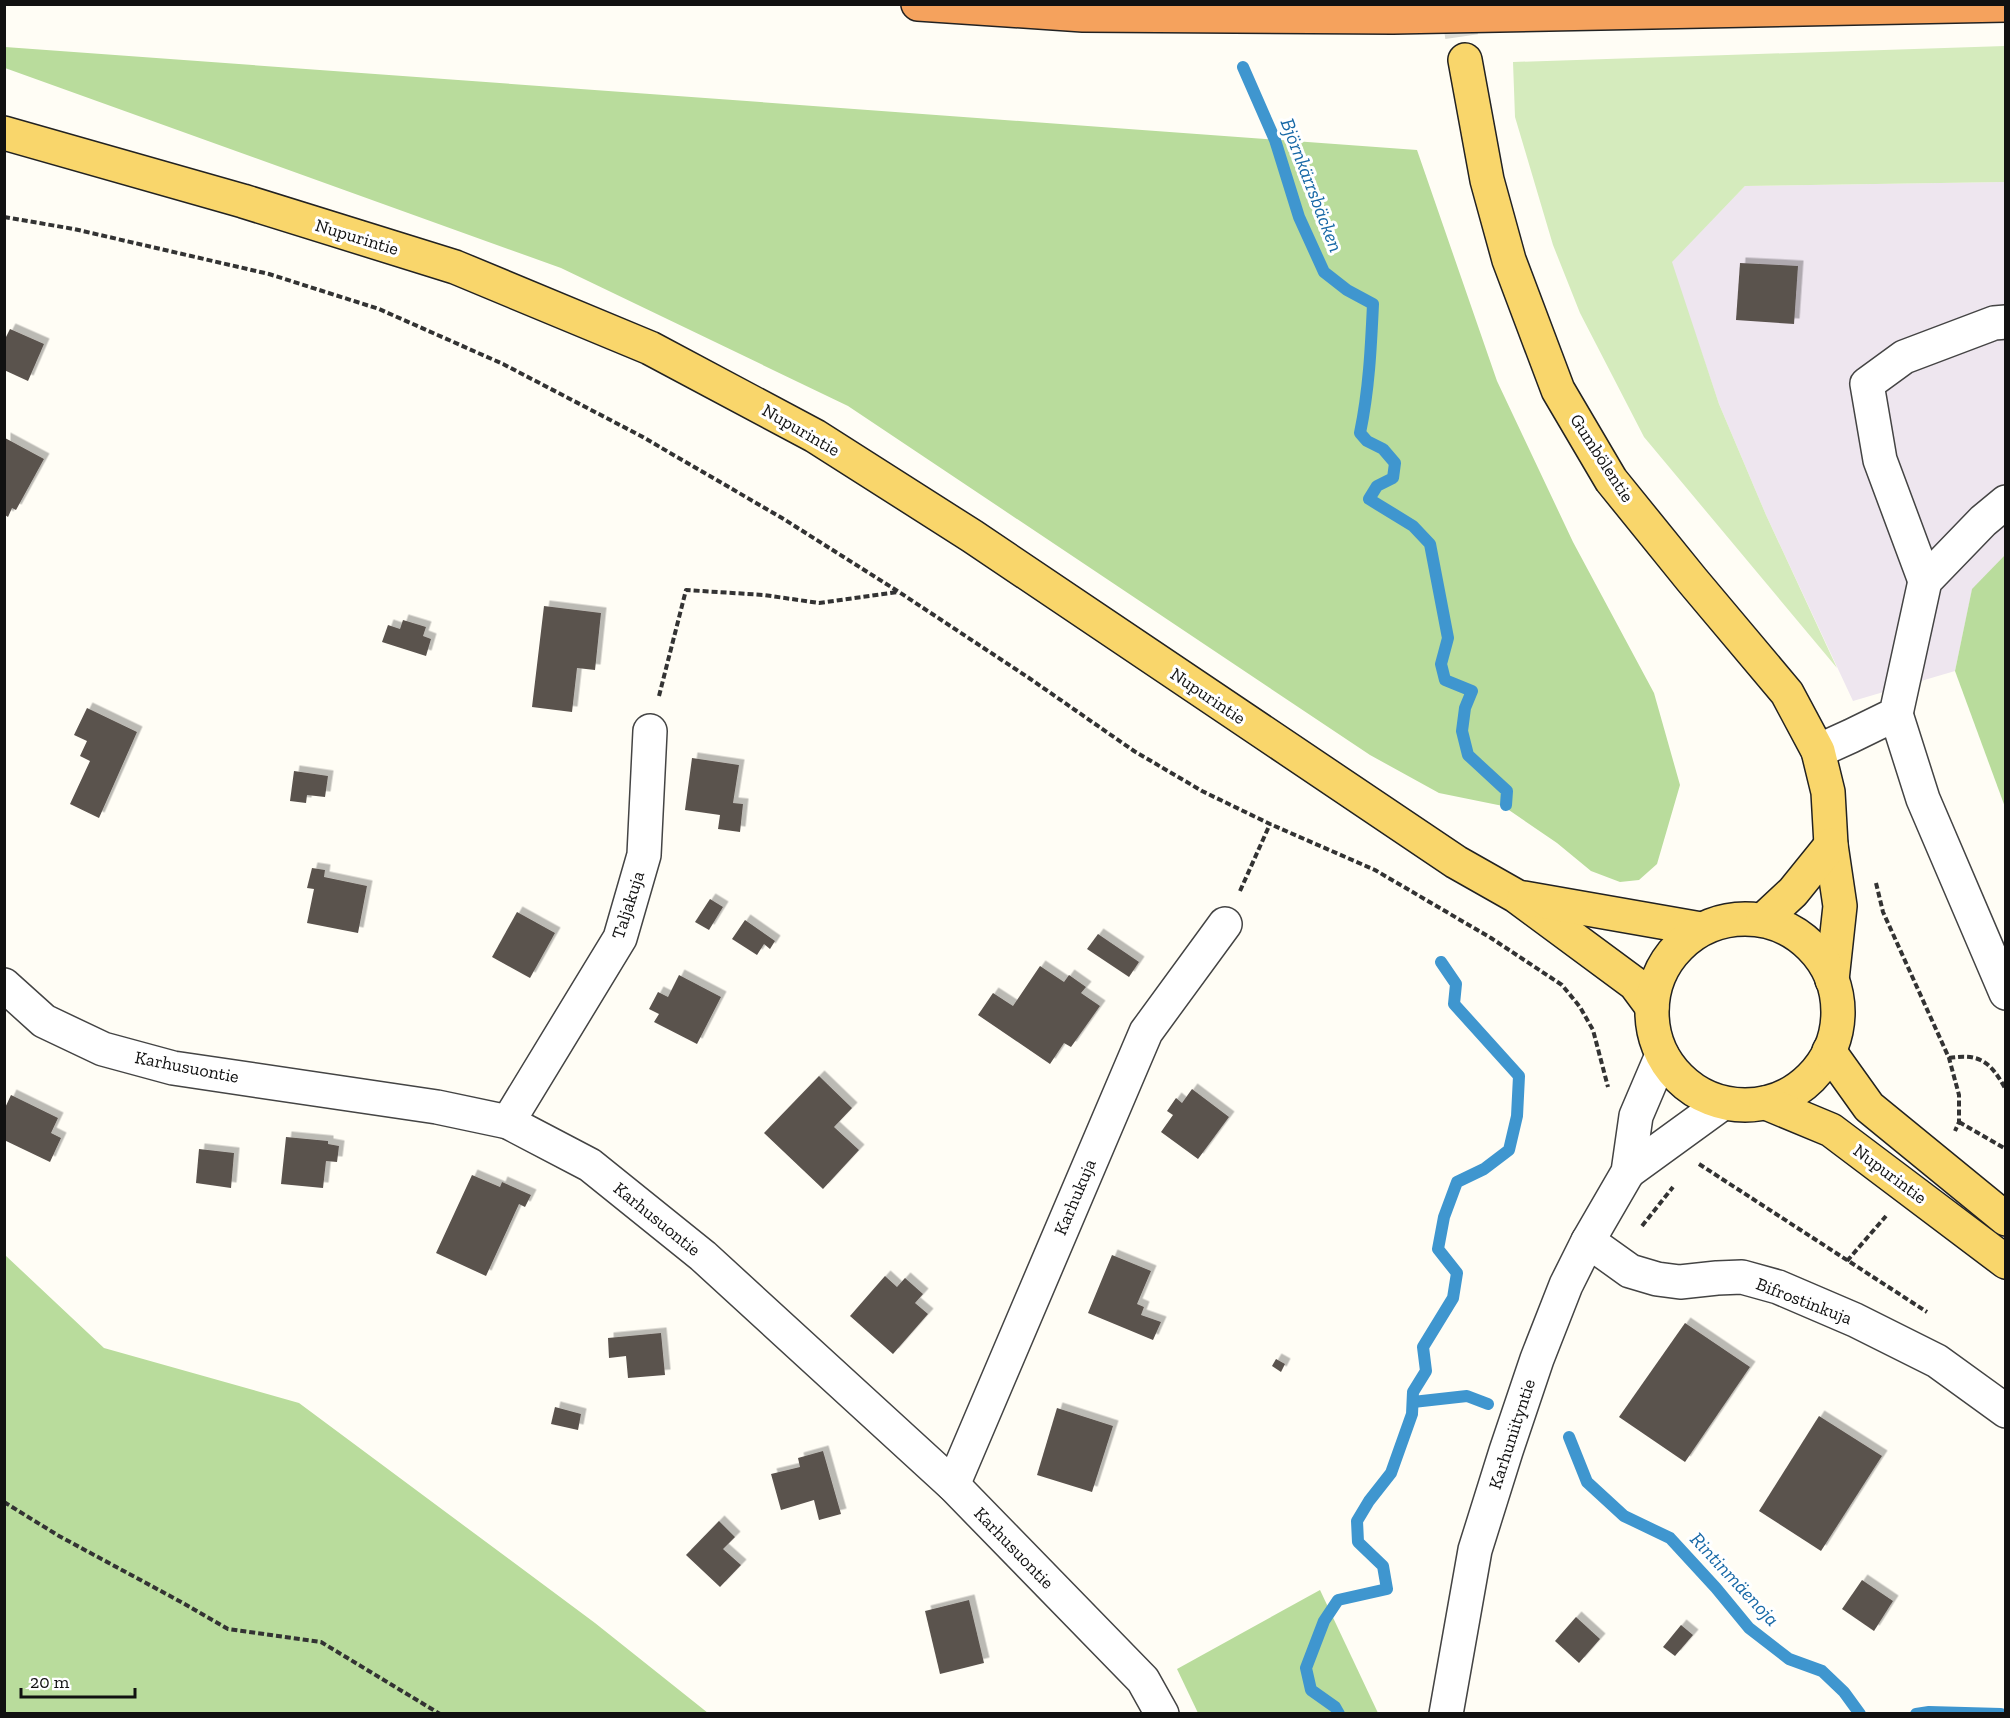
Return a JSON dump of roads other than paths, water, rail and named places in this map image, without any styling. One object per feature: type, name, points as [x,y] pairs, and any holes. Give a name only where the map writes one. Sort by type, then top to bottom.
[{"type":"highway","points":[[918,4],[1083,15],[1393,17],[2006,4]]},
{"type":"main road","name":"Gumbölentie","points":[[1465,60],[1487,180],[1509,260],[1558,390],[1611,480],[1787,693],[1818,751],[1828,792],[1831,845],[1840,906],[1833,980]]},
{"type":"main road","name":"Nupurintie","points":[[4,133],[243,201],[455,267],[651,348],[815,436],[972,536],[1456,862],[1516,896],[1635,984],[1652,1007]]},
{"type":"main road","points":[[1763,920],[1793,892],[1831,845]]},
{"type":"main road","name":"Nupurintie","points":[[1516,896],[1701,929]]},
{"type":"main road","points":[[1731,920],[1763,920],[1792,932],[1817,952],[1833,980],[1838,1003],[1837,1028],[1829,1051],[1814,1075],[1792,1092],[1766,1103],[1744,1105],[1723,1102],[1698,1093],[1678,1076],[1662,1055],[1654,1032],[1652,1007],[1659,975],[1676,949],[1701,929],[1731,920]]},
{"type":"main road","name":"Nupurintie","points":[[1829,1051],[1869,1107],[2006,1219]]},
{"type":"main road","name":"Nupurintie","points":[[1766,1103],[1831,1130],[2006,1262]]},
{"type":"street","points":[[1925,581],[1880,460],[1867,384],[1904,357],[1994,323],[2006,322]]},
{"type":"street","points":[[2006,501],[1983,521],[1925,581],[1896,714],[1923,799],[2006,993]]},
{"type":"street","points":[[1818,751],[1896,714]]},
{"type":"street","name":"Taljakuja","points":[[508,1122],[620,938],[644,855],[650,731]]},
{"type":"street","name":"Karhukuja","points":[[953,1485],[1146,1032],[1225,924]]},
{"type":"street","name":"Karhusuontie","points":[[4,985],[44,1021],[103,1049],[173,1068],[437,1107],[508,1122],[590,1165],[703,1256],[953,1485],[1143,1680],[1162,1713]]},
{"type":"street","name":"Karhuniityntie","points":[[1446,1713],[1475,1550],[1506,1451],[1566,1285],[1588,1240],[1628,1172],[1636,1116],[1662,1055]]},
{"type":"street","name":"Karhuniityntie","points":[[1628,1172],[1683,1151],[1723,1102]]},
{"type":"street","name":"Bifrostinkuja","points":[[1588,1240],[1630,1271],[1657,1279],[1680,1282],[1743,1277],[1778,1287],[1855,1320],[1937,1360],[2006,1411]]},
{"type":"waterway","name":"Björnkärrsbäcken","points":[[1243,67],[1275,140],[1299,217],[1324,272],[1347,290],[1373,304],[1368,385],[1360,433],[1367,441],[1383,449],[1395,463],[1393,478],[1377,486],[1369,499],[1413,526],[1430,544],[1448,638],[1441,664],[1445,680],[1472,691],[1465,708],[1462,731],[1468,755],[1507,791],[1506,805]]},
{"type":"waterway","name":"Björnkärrsbäcken","points":[[1339,1714],[1335,1707],[1311,1690],[1306,1668],[1324,1621],[1338,1600],[1387,1589],[1383,1566],[1358,1542],[1357,1521],[1391,1473],[1412,1414],[1413,1392],[1426,1371],[1423,1347],[1453,1298],[1457,1273],[1438,1249],[1444,1217],[1457,1182],[1484,1169],[1509,1150],[1517,1116],[1519,1076],[1454,1004],[1456,984],[1441,962]]},
{"type":"waterway","name":"Rintinmäenoja","points":[[1413,1402],[1467,1396],[1488,1404]]},
{"type":"waterway","name":"Rintinmäenoja","points":[[1569,1437],[1587,1482],[1624,1516],[1670,1538],[1749,1628],[1789,1659],[1822,1671],[1844,1692],[1860,1714]]},
{"type":"waterway","name":"Rintinmäenoja","points":[[1916,1714],[1929,1712],[2001,1714]]},
{"type":"tunnel","points":[[1457,4],[1465,60]]}]
